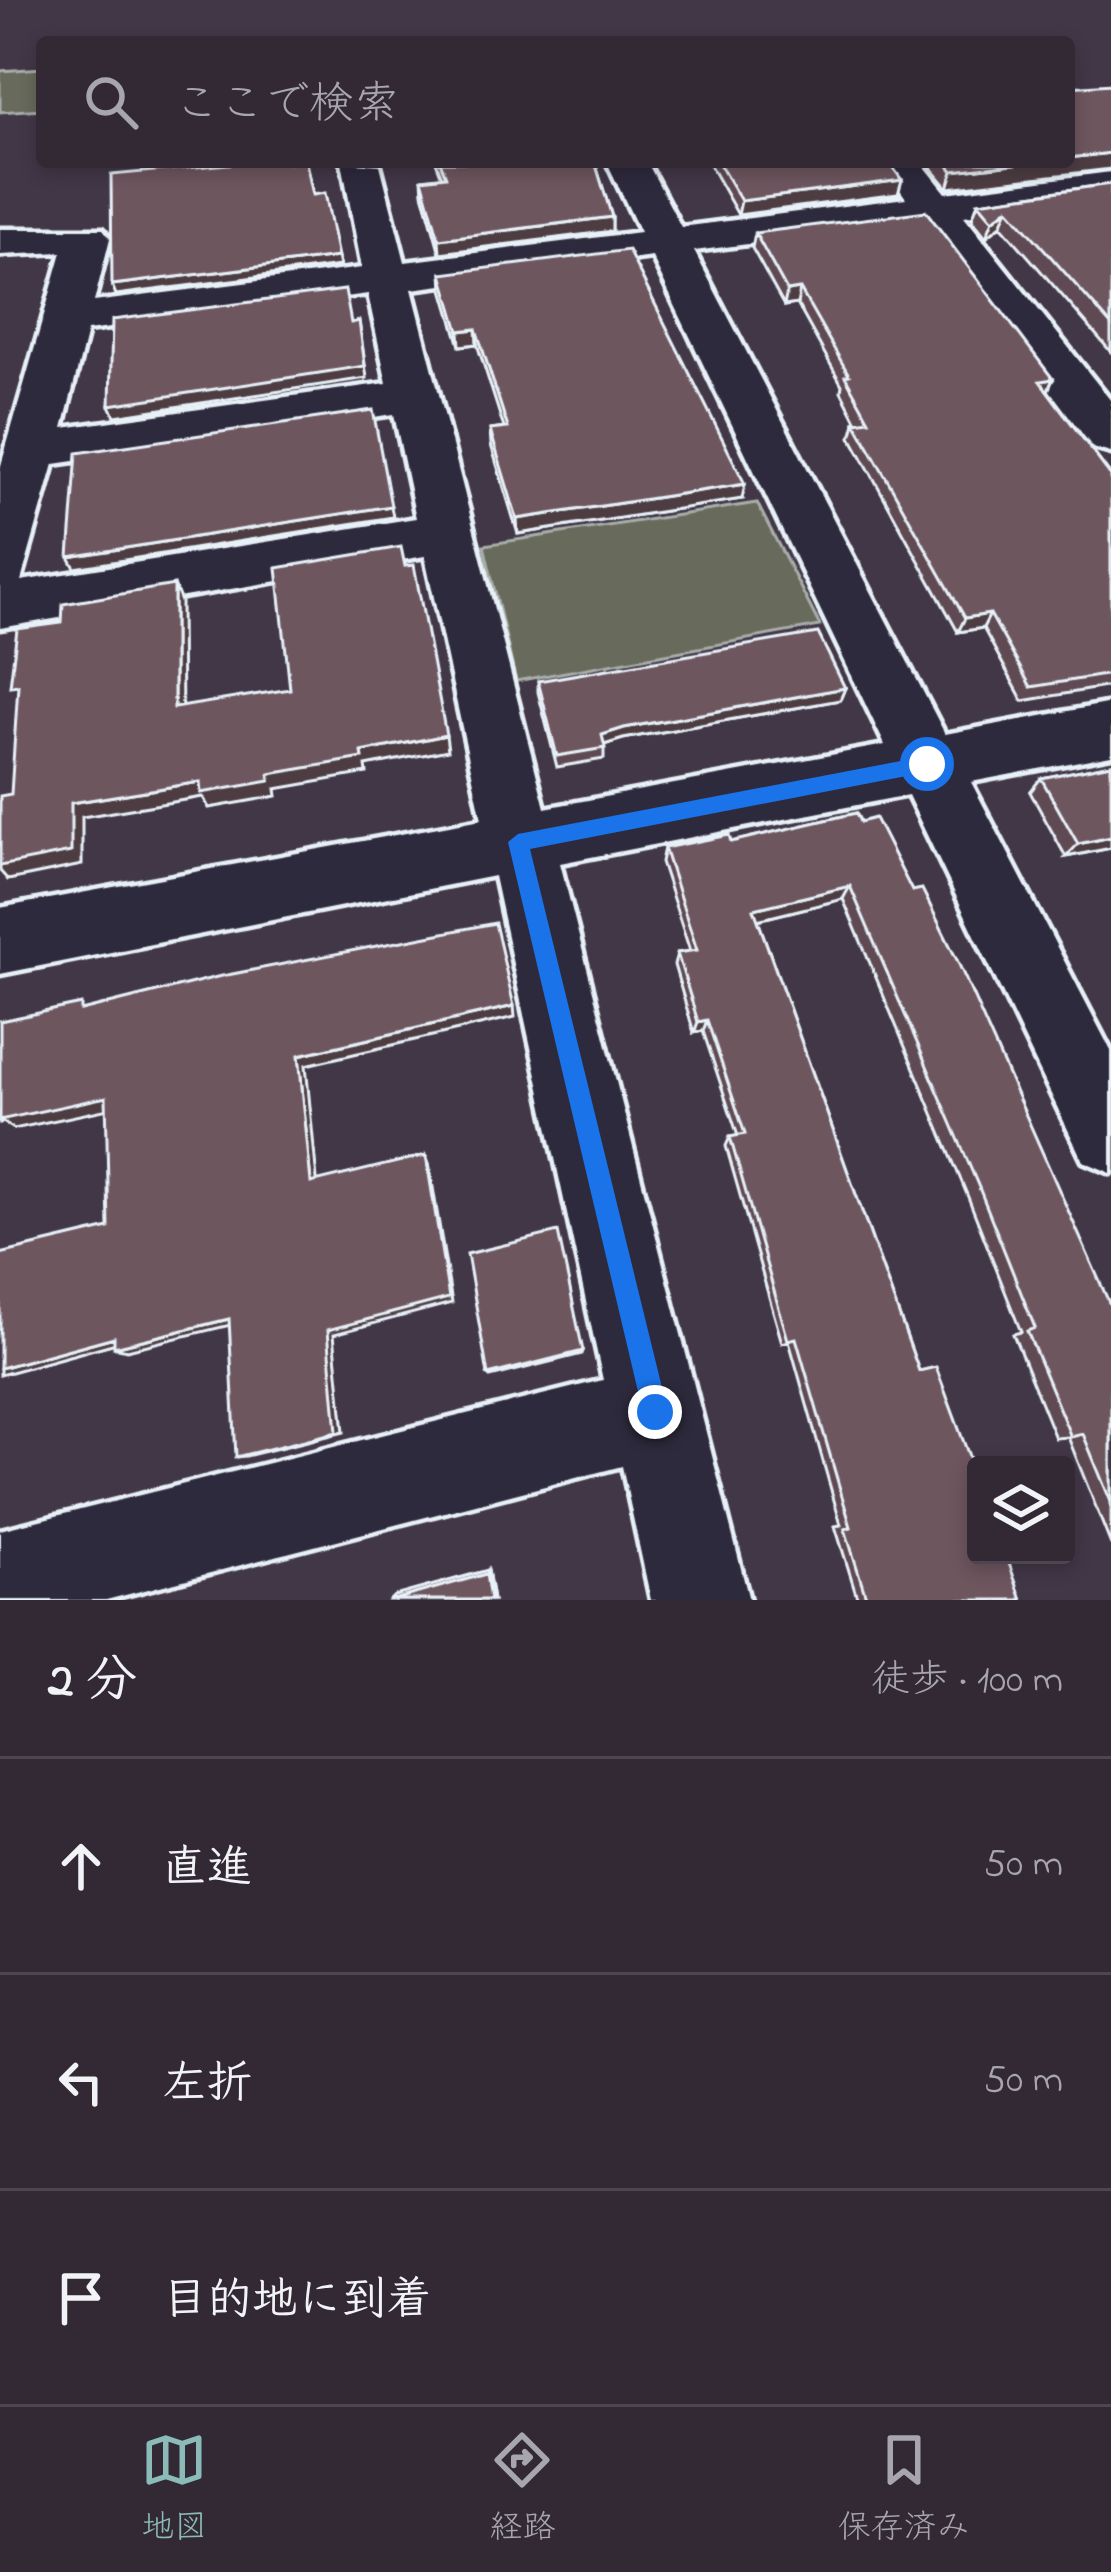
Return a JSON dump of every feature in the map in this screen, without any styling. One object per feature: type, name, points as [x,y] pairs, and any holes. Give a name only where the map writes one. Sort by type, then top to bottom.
[{"type":"street","points":[[361,168],[700,1600]]},
{"type":"street","points":[[630,168],[1111,1133]]},
{"type":"street","points":[[905,168],[1111,436]]},
{"type":"street","points":[[66,320],[1111,184]]},
{"type":"street","points":[[0,242],[88,238],[0,568]]},
{"type":"street","points":[[31,450],[414,395]]},
{"type":"street","points":[[0,606],[446,533]]},
{"type":"street","points":[[0,941],[1111,729]]},
{"type":"street","points":[[0,1579],[655,1412]]},
{"type":"green space","points":[[36,68],[36,109],[0,112],[0,71]]},
{"type":"green space","points":[[757,503],[820,626],[516,681],[484,545]]},
{"type":"building","points":[[1111,84],[1111,153],[1075,157],[1075,87]]},
{"type":"building","points":[[185,168],[307,168],[313,195],[325,193],[338,257],[112,285],[111,175]]},
{"type":"building","points":[[443,168],[597,168],[612,217],[439,239],[422,179],[446,176]]},
{"type":"building","points":[[722,168],[893,168],[902,180],[741,201]]},
{"type":"building","points":[[1111,184],[1111,325],[1008,208],[993,220],[978,202]]},
{"type":"building","points":[[926,211],[1053,379],[1040,381],[1111,476],[1111,674],[1031,687],[990,614],[965,618],[855,422],[869,420],[845,376],[849,375],[800,289],[787,291],[755,233]]},
{"type":"building","points":[[628,250],[745,484],[517,519],[490,430],[508,428],[476,329],[459,331],[442,274]]},
{"type":"building","points":[[345,290],[351,323],[359,321],[365,366],[110,405],[112,320]]},
{"type":"building","points":[[373,410],[391,506],[69,557],[77,453]]},
{"type":"building","points":[[401,547],[405,566],[414,565],[446,735],[362,752],[363,758],[270,774],[270,781],[201,793],[200,782],[71,803],[71,852],[0,866],[0,796],[11,794],[18,685],[10,686],[17,629],[62,623],[63,604],[174,585],[174,708],[290,689],[277,568]]},
{"type":"building","points":[[818,633],[845,688],[624,728],[602,735],[605,748],[557,756],[538,681]]},
{"type":"building","points":[[1111,764],[1111,837],[1078,844],[1041,778]]},
{"type":"building","points":[[856,813],[860,822],[875,818],[912,891],[922,889],[957,960],[1111,1307],[1111,1502],[1083,1434],[1071,1437],[1027,1331],[1035,1328],[980,1190],[850,886],[754,909],[919,1371],[936,1367],[969,1456],[967,1564],[1009,1564],[1022,1600],[867,1600],[845,1529],[851,1527],[796,1338],[788,1340],[730,1137],[745,1134],[707,1020],[698,1022],[677,953],[697,950],[664,848],[729,835],[731,842]]},
{"type":"building","points":[[495,923],[514,1006],[299,1055],[311,1183],[426,1155],[449,1298],[328,1330],[337,1432],[236,1457],[229,1319],[114,1347],[114,1337],[0,1368],[0,1254],[109,1228],[106,1097],[0,1120],[0,1021],[81,1004],[81,1011],[217,977]]},
{"type":"building","points":[[558,1232],[583,1351],[488,1375],[467,1254]]},
{"type":"building","points":[[486,1574],[490,1600],[393,1600]]},
{"type":"route","points":[[655,1412],[518,842],[927,764]]}]
